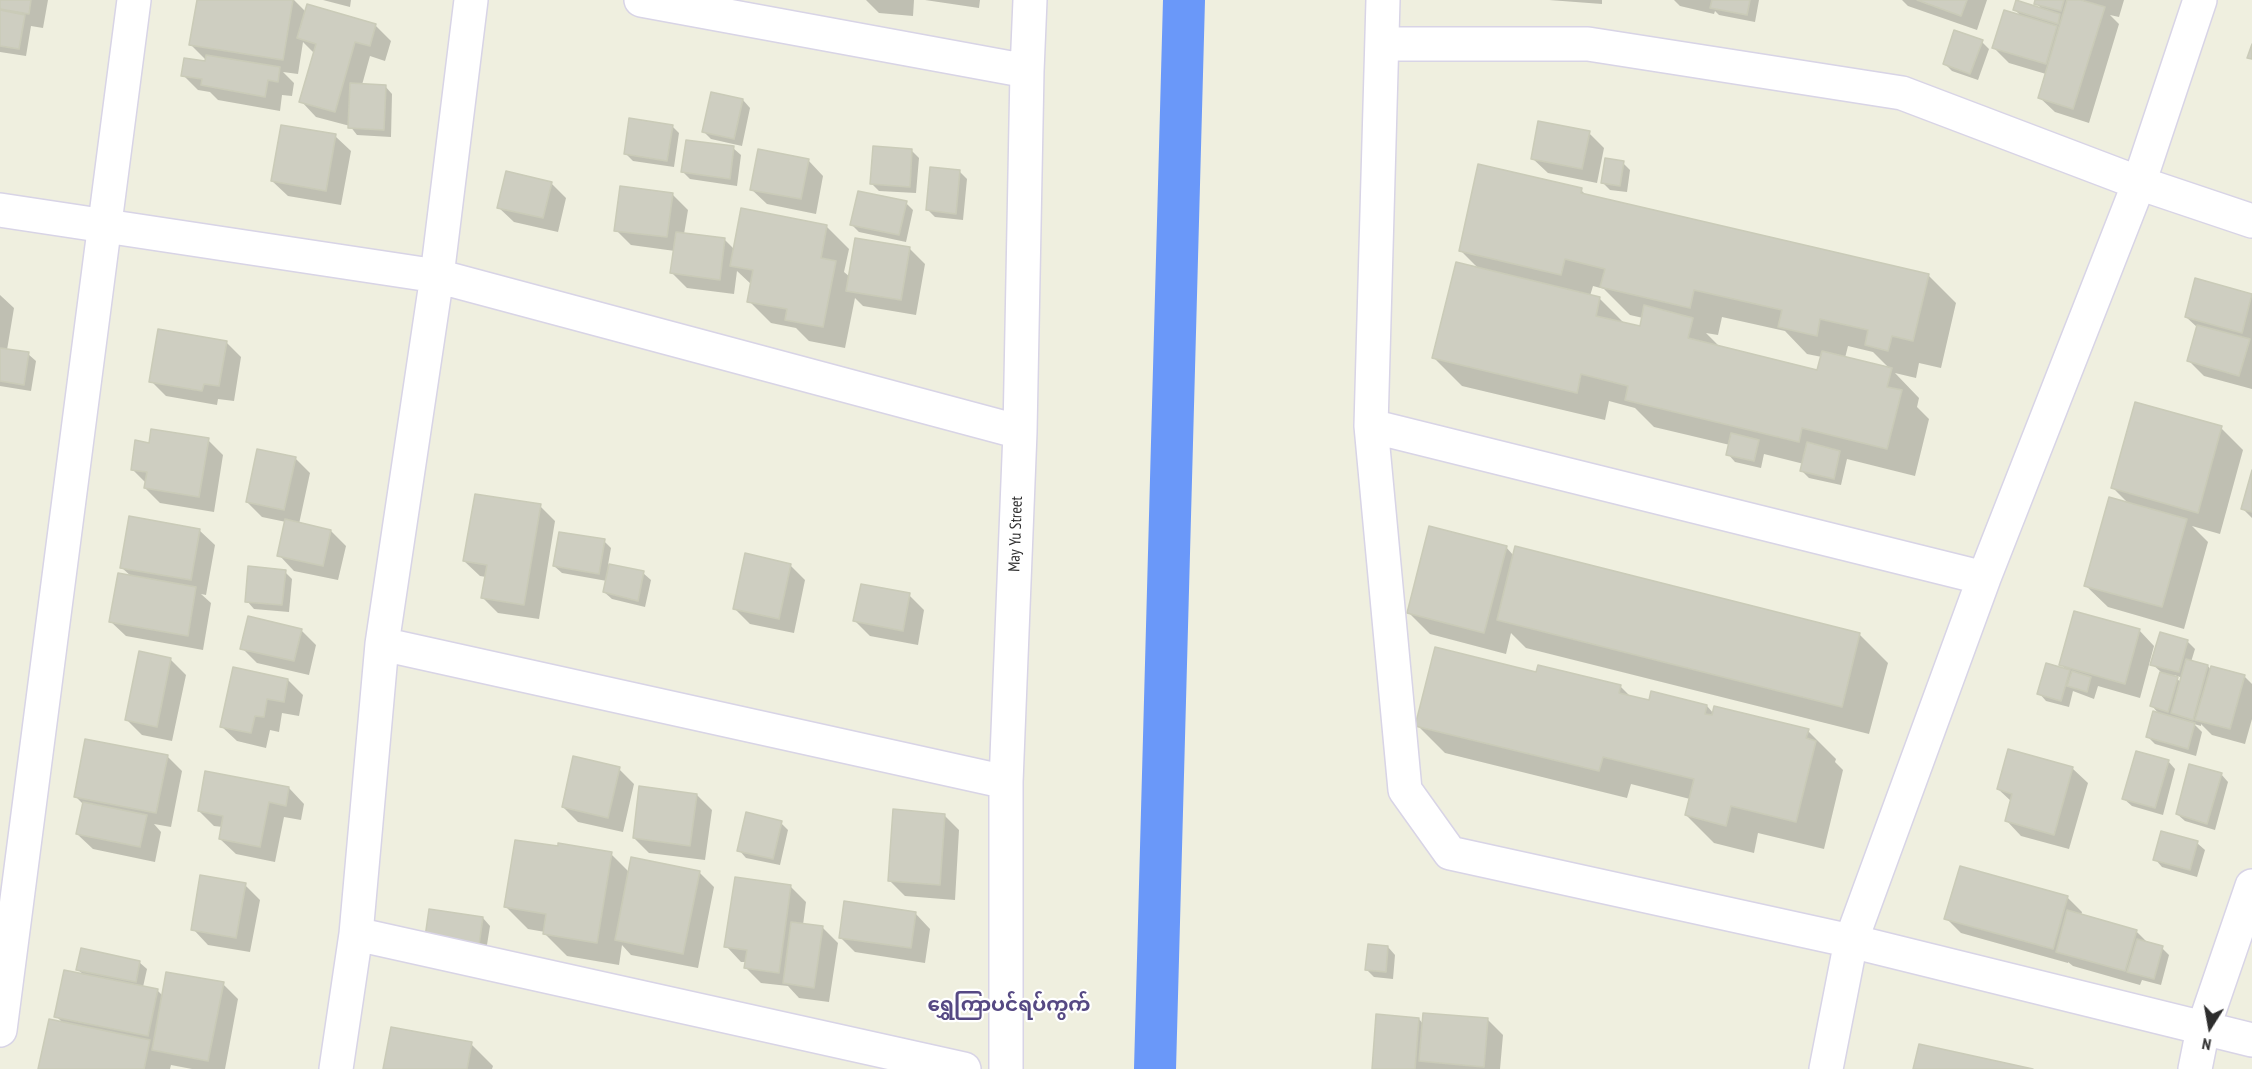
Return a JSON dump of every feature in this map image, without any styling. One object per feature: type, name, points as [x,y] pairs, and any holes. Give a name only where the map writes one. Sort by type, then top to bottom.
[{"type":"street","points":[[0,1030],[135,0]]},
{"type":"street","points":[[336,1069],[356,934],[382,644],[437,276],[471,0]]},
{"type":"street","points":[[641,0],[1027,71]]},
{"type":"street","name":"May Yu Street","points":[[1006,1069],[1006,782],[1020,432],[1030,0]]},
{"type":"street","points":[[1383,0],[1371,426],[1405,790],[1450,853],[1851,941],[2252,1040]]},
{"type":"street","points":[[1826,1069],[1851,941],[1983,578],[2139,183],[2200,0]]},
{"type":"street","points":[[1383,45],[1588,44],[1902,93],[2139,183],[2252,221]]},
{"type":"street","points":[[0,210],[437,276],[1020,432]]},
{"type":"street","points":[[1371,426],[1983,578]]},
{"type":"street","points":[[382,644],[1006,782]]},
{"type":"street","points":[[2195,1069],[2204,1029],[2252,886]]},
{"type":"street","points":[[356,934],[964,1069]]},
{"type":"building","points":[[0,0],[31,0],[29,14],[0,9]]},
{"type":"building","points":[[197,0],[293,0],[283,60],[189,45]]},
{"type":"building","points":[[1712,0],[1750,0],[1747,15],[1710,8]]},
{"type":"building","points":[[1917,0],[1967,0],[1961,16]]},
{"type":"building","points":[[2016,0],[2060,14],[2058,24],[2013,10]]},
{"type":"building","points":[[2035,0],[2064,0],[2061,11],[2034,4]]},
{"type":"building","points":[[2067,0],[2081,0],[2105,7],[2073,109],[2038,98]]},
{"type":"building","points":[[307,4],[376,24],[370,46],[355,42],[335,112],[299,102],[316,44],[297,38]]},
{"type":"building","points":[[0,10],[25,15],[19,49],[0,46]]},
{"type":"building","points":[[2004,10],[2057,26],[2046,64],[1992,48]]},
{"type":"building","points":[[1954,30],[1983,40],[1970,74],[1943,64]]},
{"type":"building","points":[[2252,44],[2252,59],[2247,58]]},
{"type":"building","points":[[206,55],[280,67],[278,82],[268,80],[265,97],[201,85],[202,79],[181,76],[184,58],[205,61]]},
{"type":"building","points":[[350,83],[386,85],[384,130],[348,128]]},
{"type":"building","points":[[711,92],[743,99],[734,139],[702,132]]},
{"type":"building","points":[[629,118],[673,125],[667,161],[624,154]]},
{"type":"building","points":[[1538,121],[1590,131],[1582,169],[1531,159]]},
{"type":"building","points":[[281,125],[336,134],[326,191],[271,181]]},
{"type":"building","points":[[686,140],[734,146],[730,179],[681,172]]},
{"type":"building","points":[[873,146],[912,149],[910,187],[870,184]]},
{"type":"building","points":[[758,149],[809,159],[801,199],[750,190]]},
{"type":"building","points":[[1605,158],[1624,161],[1620,186],[1601,183]]},
{"type":"building","points":[[1478,164],[1582,188],[1581,193],[1929,274],[1913,341],[1892,336],[1888,351],[1865,345],[1868,330],[1820,319],[1817,336],[1778,327],[1782,310],[1694,290],[1690,308],[1600,287],[1605,269],[1565,259],[1561,275],[1459,251]]},
{"type":"building","points":[[930,167],[960,170],[956,214],[926,210]]},
{"type":"building","points":[[506,171],[552,182],[543,218],[497,208]]},
{"type":"building","points":[[620,186],[673,193],[667,237],[614,231]]},
{"type":"building","points":[[858,191],[907,201],[899,235],[850,225]]},
{"type":"building","points":[[741,208],[827,225],[821,258],[836,261],[823,327],[785,320],[787,309],[747,302],[753,270],[730,266]]},
{"type":"building","points":[[676,232],[725,238],[720,280],[670,273]]},
{"type":"building","points":[[855,238],[910,247],[901,300],[846,291]]},
{"type":"building","points":[[1456,262],[1600,297],[1596,316],[1640,326],[1644,305],[1693,318],[1688,338],[1817,370],[1822,351],[1892,368],[1887,387],[1902,390],[1887,449],[1802,428],[1799,442],[1625,400],[1628,386],[1581,374],[1577,393],[1432,358]]},
{"type":"building","points":[[2195,278],[2252,294],[2242,333],[2185,317]]},
{"type":"building","points":[[2197,325],[2250,339],[2239,376],[2187,361]]},
{"type":"building","points":[[158,329],[227,341],[219,386],[204,384],[202,391],[149,382]]},
{"type":"building","points":[[0,348],[29,352],[24,385],[0,381]]},
{"type":"building","points":[[2135,402],[2222,426],[2198,513],[2111,488]]},
{"type":"building","points":[[151,429],[209,438],[199,497],[144,488],[147,472],[131,470],[135,440],[149,443]]},
{"type":"building","points":[[1731,433],[1759,440],[1754,461],[1726,455]]},
{"type":"building","points":[[1807,442],[1840,451],[1834,479],[1800,471]]},
{"type":"building","points":[[257,449],[296,457],[284,510],[246,502]]},
{"type":"building","points":[[2252,470],[2252,512],[2241,509]]},
{"type":"building","points":[[475,494],[541,504],[524,605],[481,598],[487,565],[463,561]]},
{"type":"building","points":[[2109,497],[2187,519],[2162,607],[2084,586]]},
{"type":"building","points":[[129,516],[200,529],[191,580],[120,568]]},
{"type":"building","points":[[285,519],[331,530],[323,566],[277,556]]},
{"type":"building","points":[[1429,526],[1507,546],[1484,633],[1407,613]]},
{"type":"building","points":[[559,532],[605,539],[599,574],[553,566]]},
{"type":"building","points":[[1515,546],[1860,633],[1842,707],[1497,620]]},
{"type":"building","points":[[745,553],[791,564],[779,619],[733,609]]},
{"type":"building","points":[[609,564],[644,571],[638,601],[603,592]]},
{"type":"building","points":[[248,566],[286,570],[282,605],[245,602]]},
{"type":"building","points":[[118,573],[196,587],[188,636],[109,622]]},
{"type":"building","points":[[861,584],[910,593],[903,631],[853,621]]},
{"type":"building","points":[[2074,611],[2140,629],[2125,684],[2059,665]]},
{"type":"building","points":[[248,616],[302,629],[294,661],[240,649]]},
{"type":"building","points":[[2160,632],[2188,640],[2179,672],[2150,665]]},
{"type":"building","points":[[1435,647],[1536,672],[1538,665],[1621,685],[1619,693],[1649,700],[1651,691],[1707,705],[1705,714],[1712,715],[1714,706],[1809,729],[1806,738],[1816,741],[1796,822],[1731,806],[1726,826],[1685,815],[1694,779],[1603,757],[1599,771],[1415,726]]},
{"type":"building","points":[[139,651],[171,658],[157,727],[125,720]]},
{"type":"building","points":[[2186,659],[2208,665],[2193,720],[2171,713]]},
{"type":"building","points":[[2046,663],[2070,670],[2061,701],[2037,694]]},
{"type":"building","points":[[2211,666],[2245,675],[2230,729],[2195,720]]},
{"type":"building","points":[[233,667],[288,679],[284,702],[267,699],[264,717],[255,716],[251,733],[220,727]]},
{"type":"building","points":[[2072,671],[2091,677],[2087,692],[2067,686]]},
{"type":"building","points":[[2160,672],[2178,677],[2168,712],[2150,706]]},
{"type":"building","points":[[2153,711],[2195,723],[2188,749],[2146,737]]},
{"type":"building","points":[[85,739],[168,755],[156,813],[74,797]]},
{"type":"building","points":[[2008,749],[2073,767],[2054,835],[2005,821],[2012,794],[1997,789]]},
{"type":"building","points":[[2136,751],[2169,760],[2155,808],[2122,799]]},
{"type":"building","points":[[573,756],[620,767],[608,818],[562,807]]},
{"type":"building","points":[[2189,764],[2222,773],[2207,824],[2176,814]]},
{"type":"building","points":[[205,771],[289,787],[286,806],[269,802],[260,847],[219,839],[223,816],[198,811]]},
{"type":"building","points":[[639,786],[697,794],[690,846],[633,838]]},
{"type":"building","points":[[83,802],[147,815],[140,847],[76,834]]},
{"type":"building","points":[[893,809],[945,814],[940,885],[888,881]]},
{"type":"building","points":[[746,812],[782,821],[773,859],[737,851]]},
{"type":"building","points":[[2161,831],[2198,841],[2190,870],[2153,860]]},
{"type":"building","points":[[515,840],[558,846],[558,843],[612,852],[597,943],[543,934],[546,914],[504,907]]},
{"type":"building","points":[[631,857],[700,871],[683,954],[615,940]]},
{"type":"building","points":[[1960,866],[2068,896],[2053,949],[1944,919]]},
{"type":"building","points":[[200,875],[246,883],[236,938],[191,930]]},
{"type":"building","points":[[735,877],[791,885],[779,973],[744,968],[747,950],[724,947]]},
{"type":"building","points":[[844,901],[916,912],[911,948],[839,938]]},
{"type":"building","points":[[429,909],[483,917],[479,945],[425,937]]},
{"type":"building","points":[[2067,910],[2137,930],[2125,971],[2056,952]]},
{"type":"building","points":[[791,922],[823,926],[814,988],[783,983]]},
{"type":"building","points":[[2137,939],[2163,946],[2154,979],[2127,972]]},
{"type":"building","points":[[1368,944],[1388,946],[1386,972],[1365,970]]},
{"type":"building","points":[[81,948],[140,961],[136,982],[76,970]]},
{"type":"building","points":[[64,970],[158,989],[148,1036],[54,1017]]},
{"type":"building","points":[[166,972],[224,982],[208,1061],[152,1050]]},
{"type":"building","points":[[1423,1013],[1488,1018],[1484,1067],[1419,1061]]},
{"type":"building","points":[[1376,1014],[1419,1018],[1415,1069],[1372,1069]]},
{"type":"building","points":[[49,1019],[150,1040],[144,1069],[38,1069]]},
{"type":"building","points":[[391,1027],[472,1042],[467,1069],[383,1069]]},
{"type":"building","points":[[1919,1044],[2033,1069],[1913,1069]]},
{"type":"waterway","points":[[1155,1069],[1184,0]]},
{"type":"district","name":"ရွှေကြာပင်ရပ်ကွက်","points":[[1009,1005]]}]
